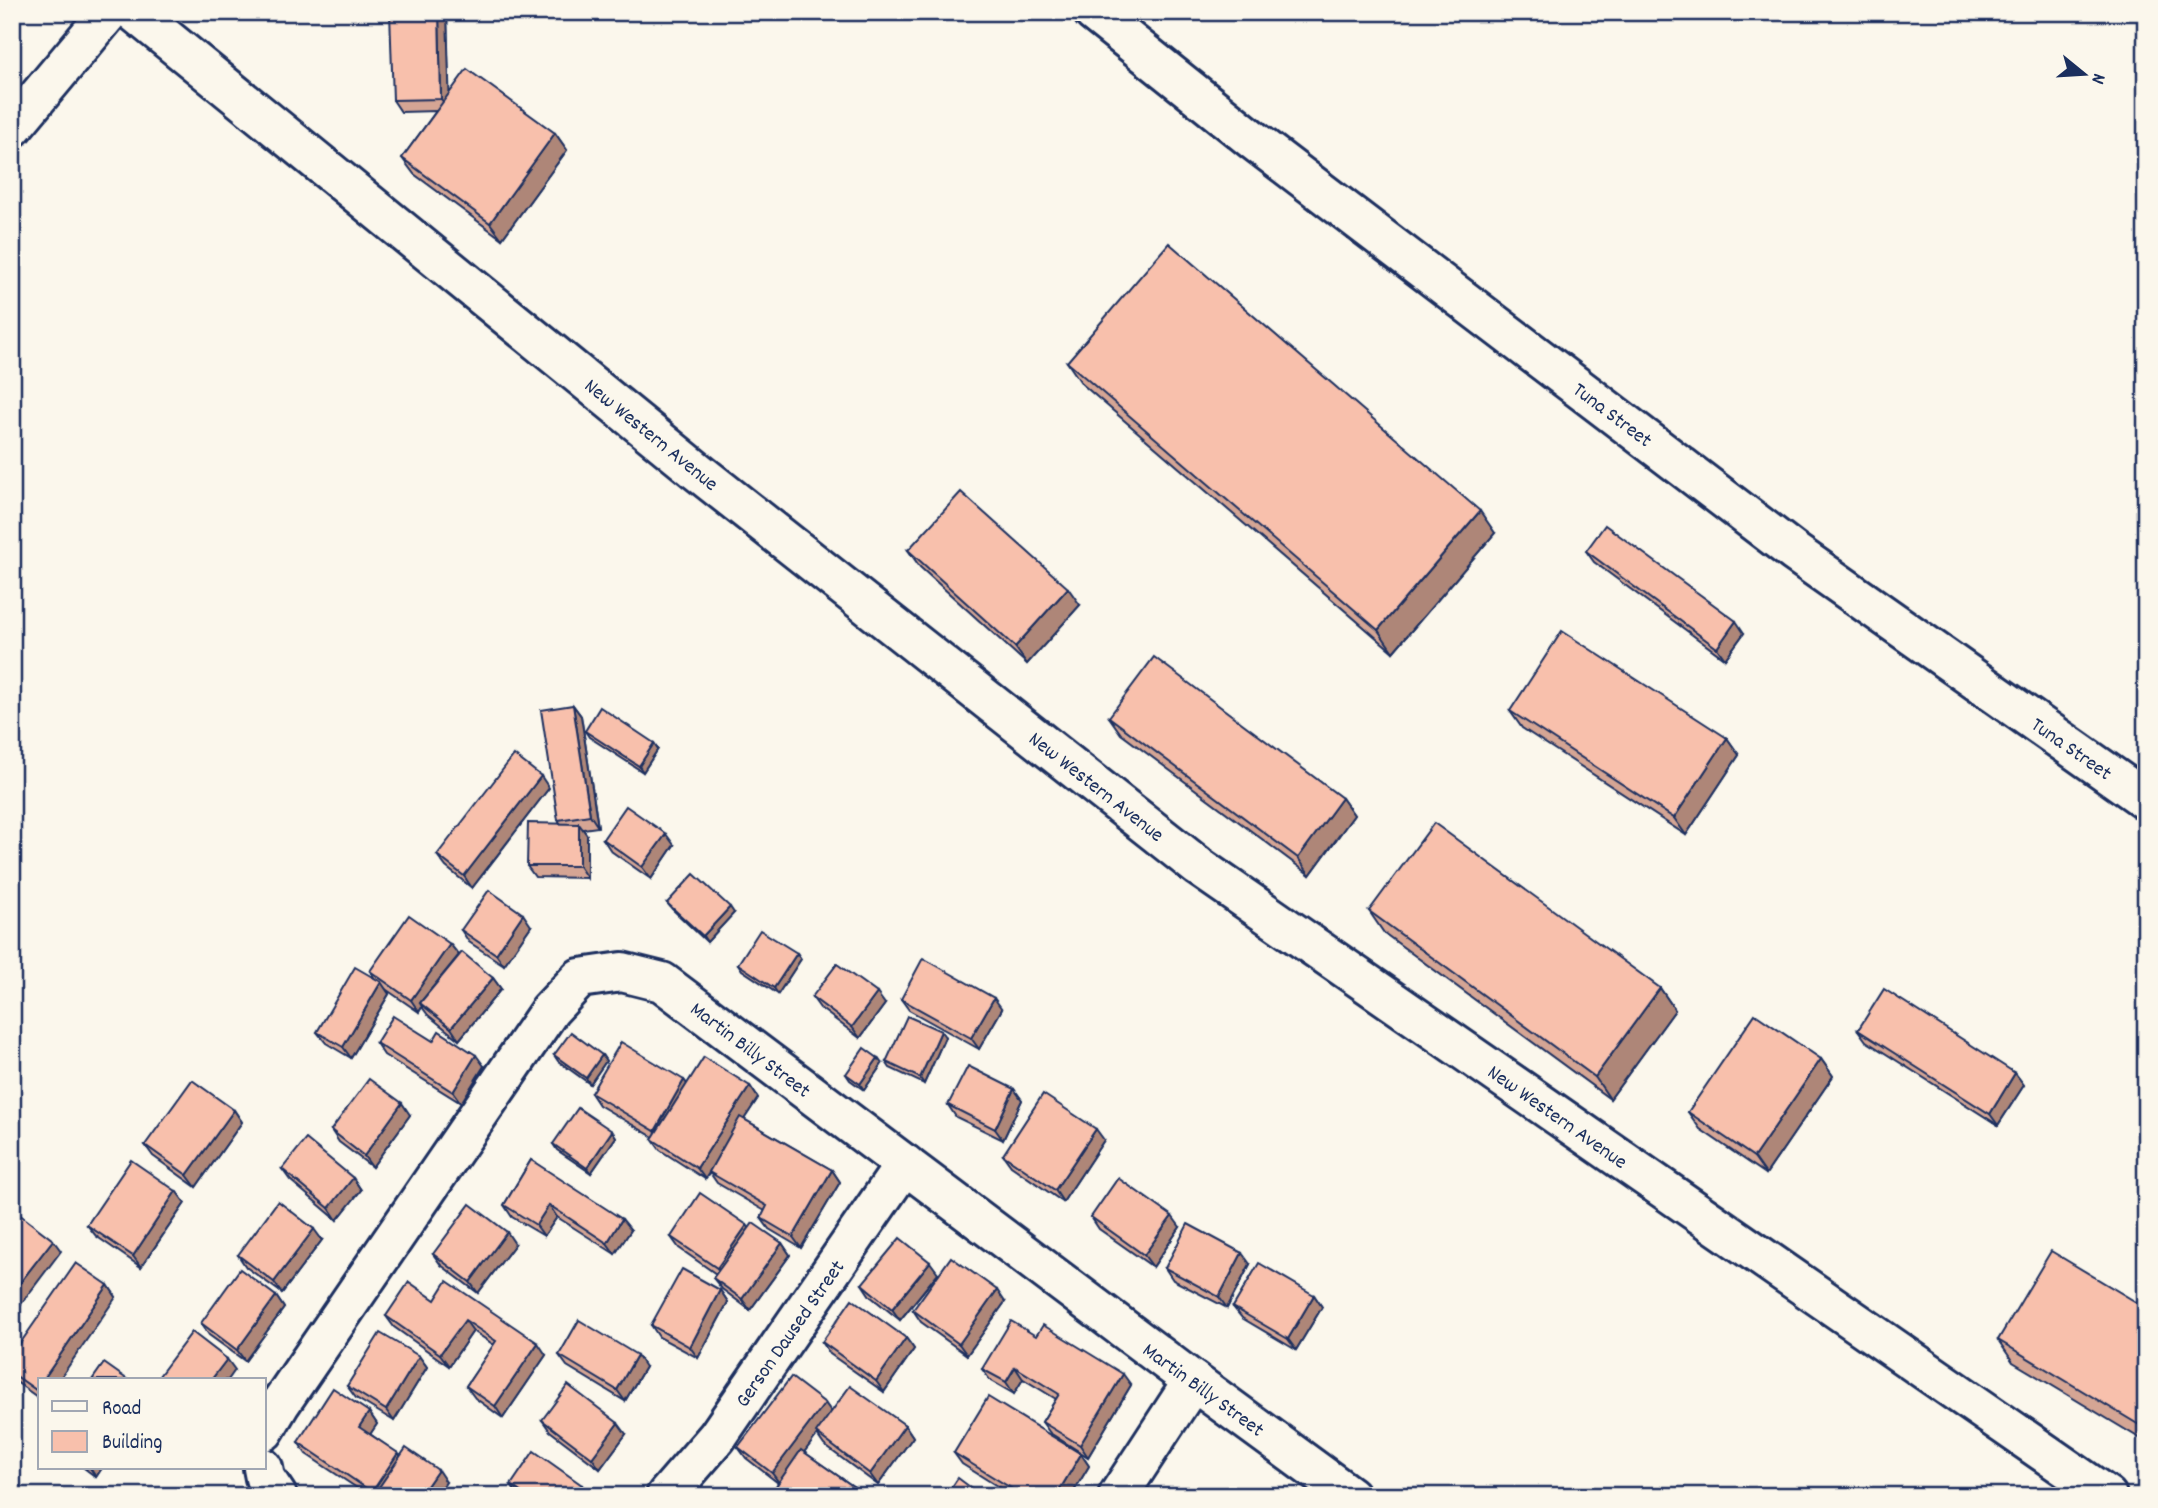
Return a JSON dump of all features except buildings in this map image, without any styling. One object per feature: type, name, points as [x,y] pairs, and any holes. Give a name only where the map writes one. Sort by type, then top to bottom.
[{"type":"street","points":[[12,128],[109,12]]},
{"type":"street","name":"New Western Avenue","points":[[134,12],[708,480],[1199,867],[2107,1496]]},
{"type":"street","name":"Tuna Street","points":[[1093,12],[1253,140],[1794,552],[2146,800]]},
{"type":"street","name":"Martin Billy Street","points":[[266,1428],[280,1404],[550,1010],[580,978],[622,972],[662,982],[1350,1496]]},
{"type":"street","name":"Gerson Daused Street","points":[[666,1496],[718,1437],[905,1164]]},
{"type":"street","points":[[1118,1496],[1193,1381]]},
{"type":"street","points":[[263,1470],[276,1496]]}]
